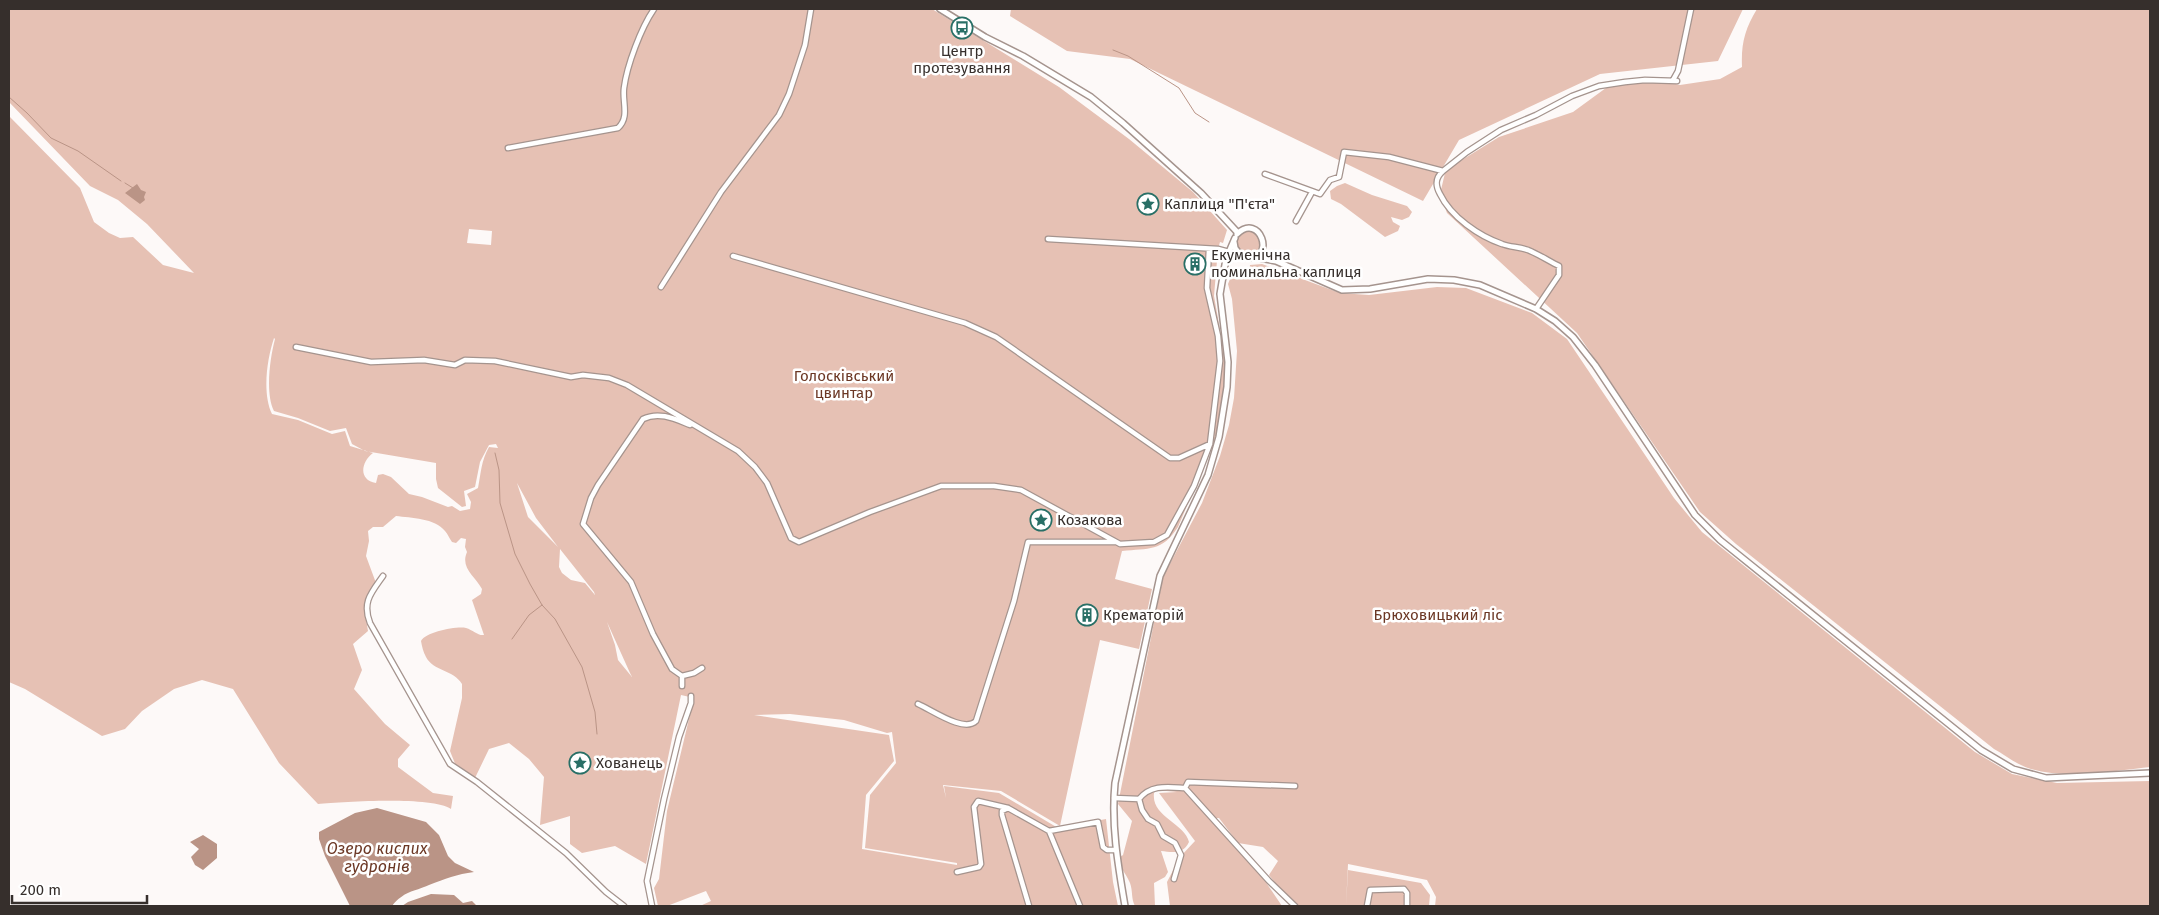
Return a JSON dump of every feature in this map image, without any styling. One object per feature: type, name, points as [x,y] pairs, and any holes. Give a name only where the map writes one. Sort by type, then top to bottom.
[{"type":"street","points":[[508,148],[618,128],[624,123],[626,117],[623,93],[624,81],[647,21],[654,9]]},
{"type":"street","points":[[661,286],[721,192],[779,115],[789,94],[805,45],[811,9]]},
{"type":"street","points":[[940,9],[985,37],[1023,56],[1091,97],[1123,123],[1201,193],[1236,235],[1235,248],[1241,256]]},
{"type":"street","points":[[1536,309],[1559,275],[1558,266],[1528,250],[1502,244],[1487,237],[1452,213],[1442,198],[1436,182],[1438,176],[1466,152],[1501,130],[1536,115],[1572,96],[1599,86],[1625,82],[1675,80],[1691,9]]},
{"type":"street","points":[[1265,174],[1320,194],[1330,180],[1339,177],[1344,152],[1389,158],[1443,171]]},
{"type":"street","points":[[1296,221],[1312,192]]},
{"type":"street","points":[[1125,906],[1115,850],[1115,783],[1160,576],[1208,474],[1219,437],[1227,387],[1228,362],[1220,294],[1226,259],[1236,235],[1245,229],[1259,232],[1266,252],[1276,261]]},
{"type":"street","points":[[1048,239],[1209,249],[1229,252],[1241,256],[1276,261],[1342,290],[1370,289],[1428,279],[1454,280],[1480,285],[1536,309],[1556,321],[1574,336],[1695,515],[1720,540],[1981,750],[2012,769],[2046,778],[2150,773]]},
{"type":"street","points":[[1254,257],[1261,251],[1263,241]]},
{"type":"street","points":[[918,704],[958,724],[969,726],[976,721],[1014,601],[1028,542],[1115,542],[1124,544],[1154,542],[1167,535],[1194,486],[1210,444],[1220,361],[1218,336],[1207,288],[1209,249]]},
{"type":"street","points":[[733,256],[965,324],[996,337],[1170,458],[1179,458],[1210,444]]},
{"type":"street","points":[[296,347],[371,362],[424,360],[455,365],[465,360],[495,361],[571,377],[583,375],[609,378],[636,389],[738,451],[755,467],[767,483],[791,538],[795,541],[803,542],[826,529],[941,486],[994,486],[1021,490],[1115,542]]},
{"type":"street","points":[[701,429],[664,416],[650,416],[644,419],[598,485],[591,498],[583,524],[631,582],[658,643],[672,669],[682,676],[694,673],[702,668]]},
{"type":"street","points":[[383,576],[368,599],[366,613],[370,624],[450,764],[477,782],[566,853],[606,892],[624,906]]},
{"type":"street","points":[[682,676],[682,686]]},
{"type":"street","points":[[652,906],[647,881],[664,798],[679,738],[691,705],[691,696]]},
{"type":"street","points":[[1186,788],[1188,782],[1295,786]]},
{"type":"street","points":[[1139,799],[1145,791],[1163,786],[1186,788],[1269,881],[1295,906]]},
{"type":"street","points":[[1114,798],[1139,799]]},
{"type":"street","points":[[1139,799],[1142,810],[1148,819],[1157,824],[1163,836],[1175,844],[1181,855],[1174,879]]},
{"type":"street","points":[[957,872],[981,864],[976,828],[975,802],[982,800],[1008,808],[1048,831],[1080,906]]},
{"type":"street","points":[[1008,808],[1002,811],[1002,815],[1029,906]]},
{"type":"street","points":[[1048,831],[1098,822],[1103,847],[1107,850],[1115,850]]},
{"type":"street","points":[[1368,906],[1370,890],[1404,889],[1407,893],[1407,906]]},
{"type":"green space","name":"Голосківський цвинтар","points":[[9,9],[932,9],[1059,87],[1129,139],[1193,192],[1227,230],[1223,243],[1220,242],[1218,249],[1214,296],[1226,363],[1222,402],[1215,439],[1178,527],[1160,545],[1147,549],[1122,551],[1115,579],[1152,589],[1139,649],[1100,640],[1060,826],[1001,791],[943,785],[946,798],[944,786],[999,793],[1058,828],[1106,819],[1113,882],[1118,906],[700,906],[711,901],[706,891],[667,906],[658,906],[654,888],[659,879],[667,811],[694,698],[681,695],[646,864],[615,846],[582,853],[570,844],[570,816],[540,825],[544,777],[529,759],[509,743],[489,749],[475,778],[456,766],[450,751],[462,698],[462,684],[454,676],[429,662],[421,641],[435,632],[455,628],[466,628],[484,635],[472,600],[481,594],[482,589],[469,572],[465,563],[467,552],[465,547],[466,539],[461,538],[456,543],[452,542],[441,527],[422,519],[396,516],[383,527],[373,527],[368,531],[369,541],[366,556],[376,583],[365,613],[368,631],[353,644],[362,670],[354,689],[385,724],[410,745],[398,759],[398,767],[433,793],[453,796],[451,809],[425,802],[407,801],[318,804],[279,763],[233,689],[202,680],[174,689],[142,711],[125,729],[102,736],[25,689],[9,682],[9,116],[80,188],[94,222],[109,233],[120,238],[133,237],[163,265],[194,273],[147,224],[118,200],[90,186],[9,102]],"holes":[[[469,229],[492,231],[491,245],[467,243]],[[274,338],[269,385],[271,404],[274,411],[330,431],[346,428],[352,444],[363,450],[350,446],[345,431],[332,434],[298,420],[272,414],[266,386],[269,356]],[[496,444],[498,448],[489,447],[483,462],[478,488],[467,494],[471,502],[470,509],[460,511],[452,506],[448,507],[409,494],[391,477],[383,474],[378,475],[376,483],[370,481],[364,475],[363,470],[366,461],[373,453],[368,452],[436,463],[438,488],[462,507],[466,506],[464,491],[475,487],[480,462],[489,445]],[[517,483],[536,518],[558,547],[528,517]],[[560,549],[595,595],[585,583],[571,580],[562,573],[559,567]],[[607,622],[632,677],[618,660],[615,645]],[[790,714],[844,720],[887,733],[892,732],[896,763],[870,795],[865,848],[957,863],[957,865],[862,849],[866,795],[894,761],[889,735],[754,715]]]},
{"type":"green space","points":[[1011,9],[1743,9],[1718,61],[1600,74],[1459,140],[1423,201],[1130,59],[1067,51],[1010,16]]},
{"type":"green space","points":[[1757,9],[2150,9],[2150,767],[2089,774],[2042,772],[2015,762],[1994,749],[1736,544],[1700,512],[1577,333],[1447,213],[1440,194],[1445,173],[1457,163],[1499,137],[1573,112],[1610,85],[1625,82],[1662,81],[1680,85],[1720,79],[1742,67],[1742,51],[1745,36],[1749,23]]},
{"type":"green space","points":[[1345,183],[1372,195],[1407,206],[1412,212],[1409,217],[1402,220],[1391,217],[1393,222],[1400,226],[1398,231],[1385,237],[1341,204],[1331,199],[1330,191]]},
{"type":"green space","points":[[1245,229],[1259,233],[1261,251],[1249,258],[1237,252],[1235,238]]},
{"type":"green space","name":"Брюховицький ліс","points":[[1262,264],[1340,293],[1369,295],[1437,287],[1466,288],[1532,313],[1567,339],[1674,498],[1702,532],[1975,752],[2012,774],[2057,783],[2150,781],[2150,906],[1435,906],[1436,897],[1427,880],[1348,864],[1346,906],[1293,906],[1269,875],[1278,861],[1263,847],[1238,843],[1219,818],[1211,818],[1257,869],[1282,906],[1170,906],[1167,882],[1180,857],[1195,841],[1159,793],[1177,792],[1156,790],[1154,801],[1158,808],[1186,835],[1189,842],[1180,851],[1161,851],[1168,872],[1165,877],[1154,883],[1155,906],[1135,906],[1130,883],[1120,861],[1132,821],[1118,804],[1163,577],[1202,503],[1220,456],[1229,425],[1234,398],[1237,351],[1232,299],[1228,284],[1234,269],[1249,271],[1250,265]]},
{"type":"green space","points":[[1348,870],[1421,883],[1430,895],[1429,906],[1346,906]]},
{"type":"water","points":[[137,184],[141,190],[146,192],[145,200],[140,204],[125,193]]},
{"type":"water","name":"Озеро кислих гудронів","points":[[377,808],[426,822],[439,835],[448,856],[455,863],[474,872],[451,877],[409,892],[392,906],[350,906],[325,856],[319,839],[319,832],[355,813]]},
{"type":"water","points":[[203,835],[217,844],[217,858],[203,870],[195,865],[191,857],[199,849],[190,842]]},
{"type":"water","name":"Озеро кислих гудронів","points":[[431,894],[454,895],[463,903],[472,901],[477,906],[402,906]]},
{"type":"waterway","points":[[1113,50],[1128,56],[1179,88],[1195,113],[1209,122]]},
{"type":"waterway","points":[[9,97],[51,138],[78,151],[121,181]]},
{"type":"waterway","points":[[125,183],[133,188]]},
{"type":"waterway","points":[[495,453],[499,470],[500,503],[515,554],[542,605],[555,619],[582,667],[595,712],[597,734]]},
{"type":"waterway","points":[[512,639],[529,615],[542,605]]},
{"type":"place","name":"Центр протезування","points":[[962,28]]},
{"type":"place","name":"Каплиця \"П'єта\"","points":[[1148,204]]},
{"type":"place","name":"Екуменічна поминальна каплиця","points":[[1195,264]]},
{"type":"place","name":"Козакова","points":[[1041,520]]},
{"type":"place","name":"Крематорій","points":[[1087,615]]},
{"type":"place","name":"Хованець","points":[[580,763]]}]
